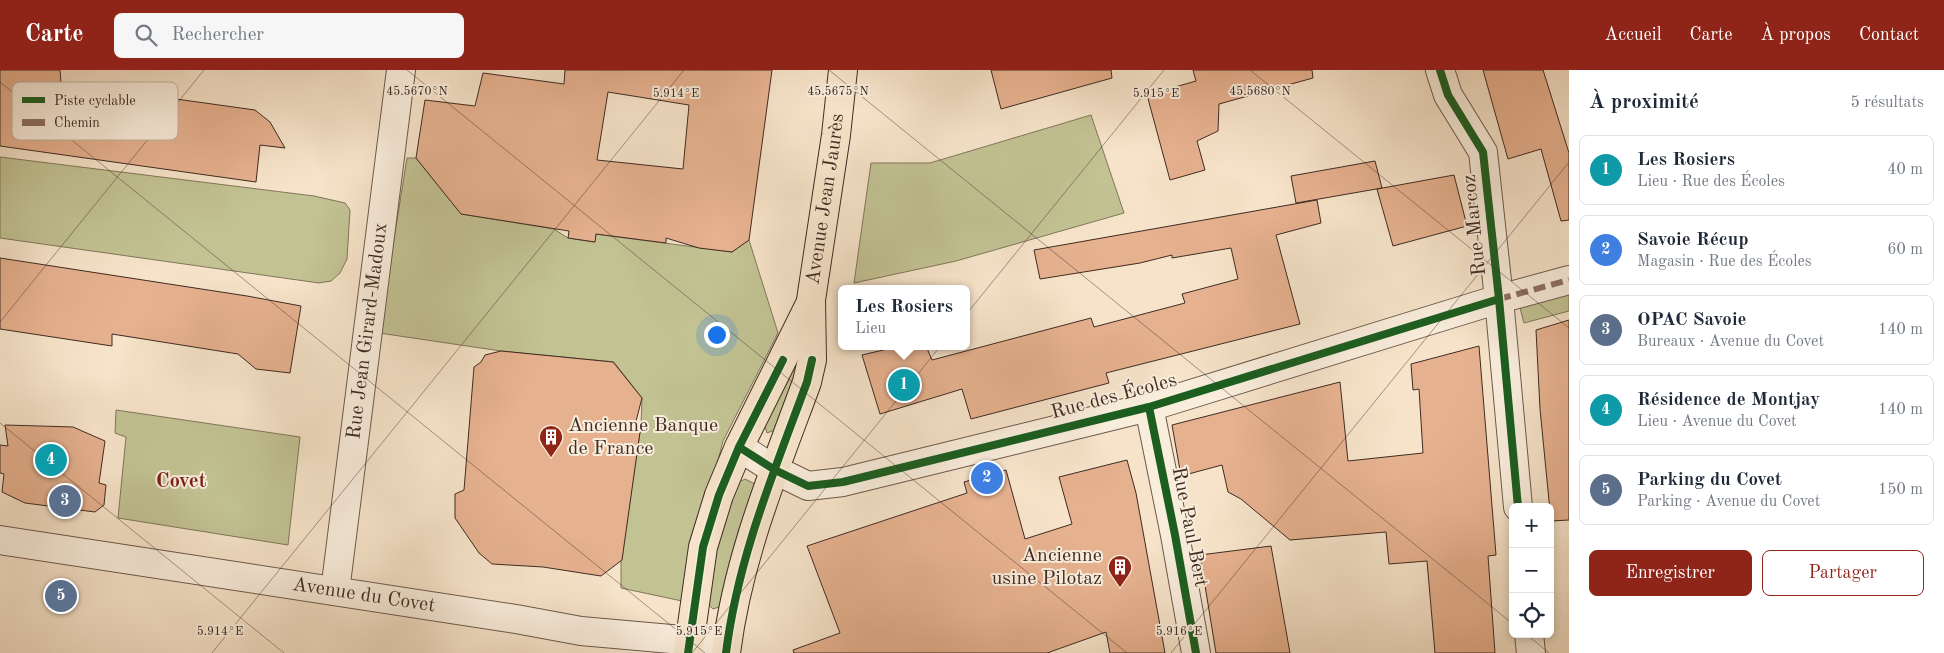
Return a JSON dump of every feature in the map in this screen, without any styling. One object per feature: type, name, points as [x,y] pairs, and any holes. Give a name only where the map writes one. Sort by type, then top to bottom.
[{"type":"main road","name":"Avenue Jean Jaurès","points":[[811,300],[836,135],[843,70]]},
{"type":"main road","points":[[726,648],[741,569],[756,519],[808,382],[812,360],[811,300]]},
{"type":"main road","points":[[689,647],[703,548],[719,495],[738,447],[783,360],[811,300]]},
{"type":"street","name":"Rue Jean Girard-Madoux","points":[[335,591],[401,70]]},
{"type":"street","name":"Rue Marcoz","points":[[1440,70],[1448,95],[1483,152],[1518,503]]},
{"type":"street","name":"Rue des Écoles","points":[[738,447],[775,470],[808,486],[843,482],[1149,407],[1499,299],[1569,280]]},
{"type":"street","name":"Rue Paul Bert","points":[[1149,407],[1175,535],[1196,653]]},
{"type":"street","name":"Avenue du Covet","points":[[0,540],[516,619],[581,631],[689,647],[726,648]]},
{"type":"street","points":[[1529,638],[1531,653]]},
{"type":"green space","points":[[1091,115],[1124,213],[956,261],[854,283],[871,163],[930,163]]},
{"type":"green space","points":[[0,157],[314,196],[345,203],[350,210],[347,259],[340,273],[331,281],[319,283],[0,238]]},
{"type":"green space","points":[[407,158],[416,158],[461,214],[554,229],[568,238],[594,242],[596,234],[732,252],[749,240],[778,333],[723,441],[682,601],[621,588],[621,561],[641,425],[642,398],[614,362],[501,351],[379,333]]},
{"type":"green space","points":[[1569,290],[1569,311],[1524,323],[1519,304]]},
{"type":"green space","points":[[798,367],[798,374],[775,430],[767,433],[763,420],[788,369]]},
{"type":"green space","points":[[116,410],[300,437],[288,545],[118,518],[126,437],[115,433]]},
{"type":"green space","points":[[745,479],[755,484],[722,606],[713,609],[707,603],[708,569],[734,485]]},
{"type":"building","points":[[0,70],[60,70],[61,82],[12,82],[12,140],[178,140],[178,99],[255,110],[270,122],[285,148],[260,145],[256,182],[0,146]]},
{"type":"building","points":[[565,70],[772,70],[749,240],[732,252],[699,248],[666,238],[666,243],[596,234],[595,242],[568,238],[569,231],[461,214],[416,158],[425,100],[475,106],[483,73],[564,84]],"holes":[[[608,92],[689,105],[683,169],[597,160]]]},
{"type":"building","points":[[991,70],[1111,70],[1112,78],[1001,109]]},
{"type":"building","points":[[1193,70],[1312,70],[1313,78],[1219,104],[1218,131],[1197,141],[1205,170],[1170,180],[1147,95],[1196,81]]},
{"type":"building","points":[[1483,70],[1543,70],[1569,153],[1569,220],[1561,221],[1541,149],[1508,159]]},
{"type":"building","points":[[1375,161],[1382,188],[1296,203],[1291,176]]},
{"type":"building","points":[[1454,175],[1467,226],[1393,246],[1377,189]]},
{"type":"building","points":[[1317,200],[1321,223],[1276,235],[1300,324],[1106,373],[1109,383],[971,419],[962,389],[880,414],[862,355],[883,350],[928,350],[932,360],[1091,318],[1094,327],[1185,303],[1182,294],[1238,279],[1231,248],[1172,258],[1172,255],[1140,263],[1040,279],[1034,250]]},
{"type":"building","points":[[0,258],[301,306],[290,373],[256,369],[238,354],[112,334],[112,346],[0,329]]},
{"type":"building","points":[[1569,320],[1569,520],[1554,521],[1554,503],[1549,503],[1540,409],[1536,330]]},
{"type":"building","points":[[1479,346],[1496,555],[1488,556],[1495,653],[1435,653],[1427,561],[1389,564],[1386,532],[1290,540],[1241,499],[1228,492],[1222,465],[1181,476],[1172,425],[1340,382],[1348,461],[1423,453],[1419,389],[1413,390],[1411,364]]},
{"type":"building","name":"Ancienne Banque de France","points":[[501,351],[613,362],[642,398],[635,425],[641,425],[622,560],[601,576],[543,567],[492,564],[479,553],[455,518],[455,494],[464,490],[474,367],[481,362],[485,355]]},
{"type":"building","points":[[5,425],[73,427],[105,441],[99,483],[106,485],[104,505],[95,512],[25,503],[2,492],[4,474],[0,473],[0,445],[8,446]]},
{"type":"building","points":[[1127,460],[1136,493],[1165,653],[1110,653],[1106,632],[1047,653],[794,653],[793,650],[840,633],[807,546],[967,493],[964,482],[1006,470],[1025,539],[1072,524],[1059,477]]},
{"type":"building","points":[[1271,546],[1290,653],[1216,653],[1200,555]]},
{"type":"marked path","points":[[1499,299],[1569,280]]},
{"type":"cycle path","points":[[1440,70],[1448,95],[1483,152],[1518,503]]},
{"type":"cycle path","points":[[739,447],[775,470],[808,486],[843,482],[1149,407],[1499,299]]},
{"type":"cycle path","points":[[688,653],[703,547],[719,495],[739,447],[783,360]]},
{"type":"cycle path","points":[[726,653],[739,583],[748,549],[770,482],[807,382],[812,360]]},
{"type":"cycle path","points":[[1149,407],[1175,535],[1196,653]]},
{"type":"place","name":"Les Rosiers","points":[[904,385]]},
{"type":"place","name":"Ancienne Banque de France","points":[[551,458]]},
{"type":"place","name":"Résidence de Montjay","points":[[51,460]]},
{"type":"place","name":"Savoie Récup","points":[[987,478]]},
{"type":"place","name":"OPAC Savoie","points":[[65,501]]},
{"type":"place","name":"Ancienne usine Pilotaz","points":[[1120,588]]},
{"type":"place","name":"Parking du Covet","points":[[61,596]]},
{"type":"district","name":"Covet","points":[[181,481]]}]
